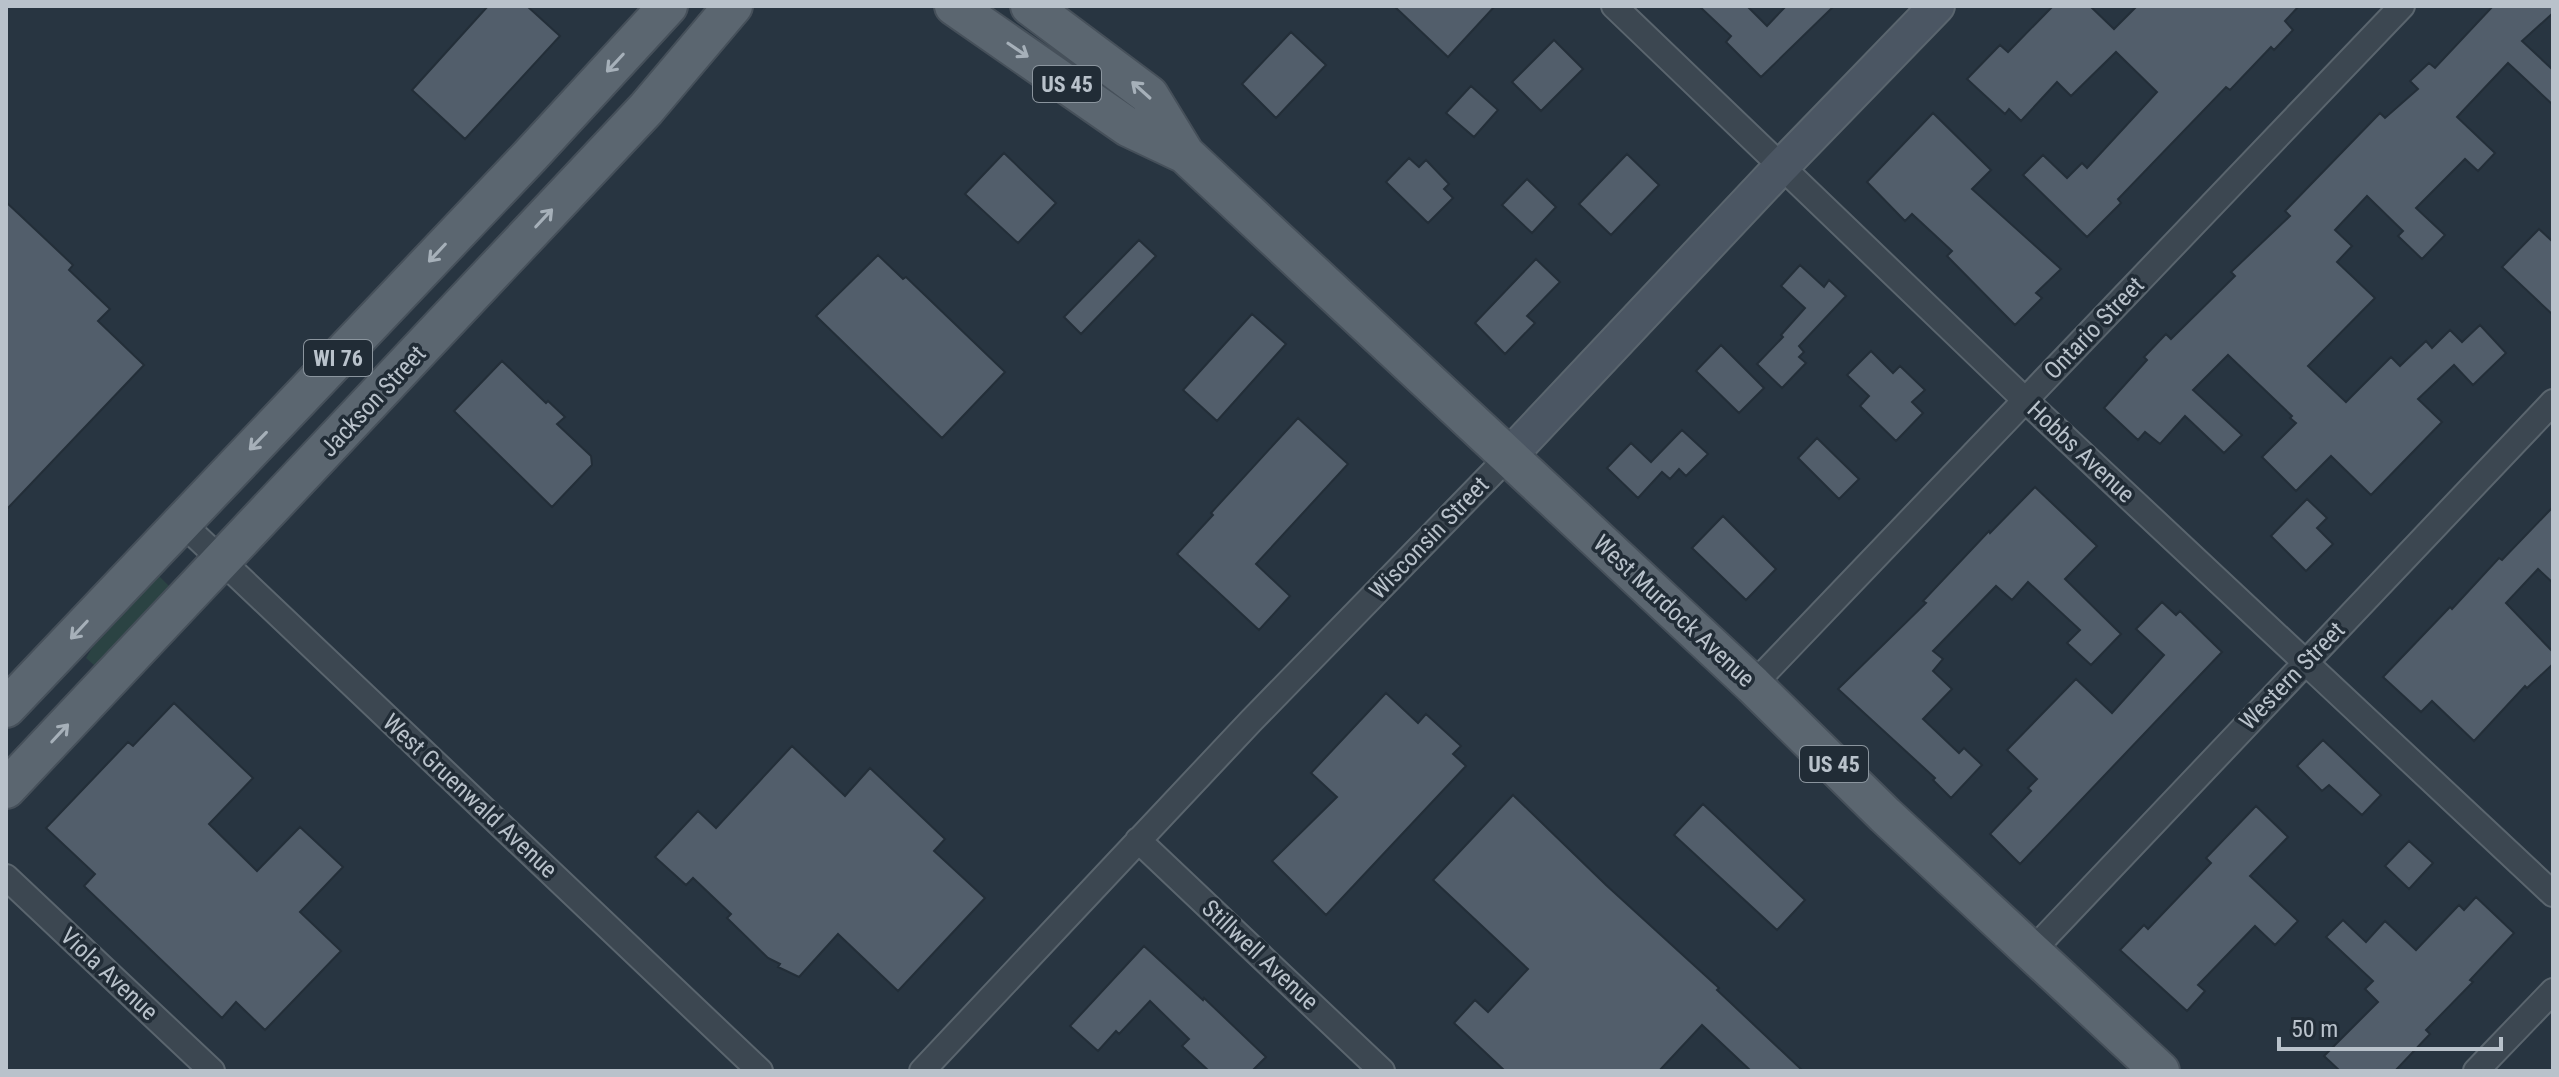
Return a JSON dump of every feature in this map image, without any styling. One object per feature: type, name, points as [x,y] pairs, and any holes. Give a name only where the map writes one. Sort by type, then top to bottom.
[{"type":"main road","name":"WI 76","points":[[6,708],[530,156],[668,6]]},
{"type":"main road","name":"Jackson Street","points":[[6,789],[646,109],[733,6]]},
{"type":"main road","name":"West Murdock Avenue","points":[[954,6],[1128,127],[1185,154]]},
{"type":"main road","name":"West Murdock Avenue","points":[[1030,6],[1149,95],[1185,154],[2160,1071]]},
{"type":"street","name":"Hobbs Avenue","points":[[1614,6],[2025,400],[2553,894]]},
{"type":"street","name":"Wisconsin Street","points":[[922,1071],[1138,840],[1937,6]]},
{"type":"street","name":"Ontario Street","points":[[1753,685],[2402,6]]},
{"type":"street","name":"Western Street","points":[[2032,951],[2553,402]]},
{"type":"street","name":"West Gruenwald Avenue","points":[[181,522],[760,1071]]},
{"type":"street","name":"Stillwell Avenue","points":[[1138,840],[1382,1071]]},
{"type":"street","name":"Viola Avenue","points":[[6,877],[212,1071]]},
{"type":"street","points":[[2476,1071],[2553,991]]},
{"type":"green space","points":[[159,576],[170,587],[95,666],[86,658],[92,648]]},
{"type":"building","points":[[488,6],[527,6],[560,36],[465,139],[412,90]]},
{"type":"building","points":[[1394,6],[1495,6],[1448,57]]},
{"type":"building","points":[[1699,6],[1747,6],[1767,26],[1786,6],[1834,6],[1761,77],[1726,42],[1731,36]]},
{"type":"building","points":[[2053,6],[2090,6],[2114,29],[2137,6],[2299,6],[2285,21],[2293,30],[2274,50],[2271,47],[2230,90],[2226,87],[2118,199],[2121,203],[2087,237],[2023,175],[2043,155],[2067,178],[2082,163],[2087,168],[2157,92],[2116,52],[2071,96],[2057,82],[2021,121],[2009,109],[2005,114],[1967,79],[2000,45],[2008,52]]},
{"type":"building","points":[[2493,6],[2553,6],[2553,13],[2522,41],[2553,70],[2553,105],[2508,63],[2457,117],[2495,153],[2478,171],[2465,159],[2416,208],[2445,235],[2422,259],[2398,236],[2403,231],[2367,196],[2335,230],[2352,246],[2337,262],[2375,298],[2308,366],[2346,402],[2391,357],[2400,366],[2426,341],[2432,348],[2450,330],[2462,342],[2480,325],[2506,353],[2473,385],[2454,365],[2418,399],[2442,422],[2371,495],[2331,456],[2296,491],[2262,457],[2296,423],[2228,355],[2193,390],[2242,435],[2224,453],[2185,416],[2160,444],[2145,432],[2138,440],[2104,408],[2147,360],[2144,357],[2166,334],[2171,339],[2235,276],[2231,272],[2290,216],[2285,211],[2380,113],[2385,118],[2418,89],[2410,81],[2429,63],[2435,68]]},
{"type":"building","points":[[1291,32],[1326,65],[1276,118],[1242,84]]},
{"type":"building","points":[[1554,40],[1583,69],[1541,111],[1512,82]]},
{"type":"building","points":[[1471,86],[1498,110],[1474,137],[1446,113]]},
{"type":"building","points":[[1933,113],[1991,170],[1972,189],[2061,269],[2036,293],[2042,298],[2015,325],[1947,256],[1952,251],[1912,214],[1905,221],[1867,182]]},
{"type":"building","points":[[1004,153],[1056,203],[1018,243],[965,194]]},
{"type":"building","points":[[1627,154],[1659,185],[1611,235],[1579,204]]},
{"type":"building","points":[[1409,158],[1419,167],[1426,160],[1449,184],[1444,189],[1453,198],[1428,223],[1386,182]]},
{"type":"building","points":[[1527,179],[1556,207],[1532,233],[1502,205]]},
{"type":"building","points":[[6,202],[73,265],[69,270],[110,309],[98,321],[144,365],[6,510]]},
{"type":"building","points":[[2539,229],[2553,242],[2553,315],[2502,267]]},
{"type":"building","points":[[1139,240],[1156,256],[1081,334],[1064,317]]},
{"type":"building","points":[[878,255],[903,279],[906,277],[1005,372],[942,438],[816,316]]},
{"type":"building","points":[[1536,259],[1560,282],[1527,316],[1535,323],[1505,354],[1475,323]]},
{"type":"building","points":[[1800,265],[1824,287],[1829,280],[1846,296],[1799,346],[1804,352],[1799,357],[1806,363],[1782,388],[1757,364],[1805,308],[1781,286]]},
{"type":"building","points":[[1252,314],[1286,344],[1217,421],[1183,390]]},
{"type":"building","points":[[1721,345],[1764,388],[1739,413],[1696,371]]},
{"type":"building","points":[[1871,351],[1893,373],[1900,366],[1925,390],[1912,402],[1923,413],[1896,441],[1860,406],[1869,396],[1847,375]]},
{"type":"building","points":[[502,361],[565,417],[557,424],[591,456],[592,465],[552,507],[454,411]]},
{"type":"building","points":[[1298,418],[1348,464],[1256,564],[1290,596],[1259,630],[1177,554]]},
{"type":"building","points":[[1682,430],[1708,454],[1686,476],[1679,469],[1670,479],[1662,472],[1638,498],[1607,468],[1631,443],[1651,462]]},
{"type":"building","points":[[1817,438],[1859,479],[1839,499],[1798,458]]},
{"type":"building","points":[[2035,487],[2097,546],[2065,579],[2121,634],[2091,665],[2067,643],[2080,630],[2028,582],[2012,600],[1996,586],[1933,651],[1943,659],[1933,671],[1952,689],[1923,719],[1959,753],[1964,748],[1982,765],[1951,798],[1933,780],[1935,778],[1838,689],[1926,603],[1923,601]]},
{"type":"building","points":[[2307,499],[2327,518],[2317,528],[2333,544],[2306,571],[2271,536]]},
{"type":"building","points":[[2553,507],[2553,583],[2538,569],[2506,603],[2553,652],[2553,664],[2527,688],[2525,686],[2474,741],[2432,701],[2421,712],[2383,677]]},
{"type":"building","points":[[1723,516],[1776,569],[1746,600],[1692,548]]},
{"type":"building","points":[[2162,602],[2176,615],[2180,611],[2222,652],[2020,864],[1990,834],[2031,791],[2028,788],[2037,779],[2007,750],[2076,679],[2112,713],[2164,655],[2136,629]]},
{"type":"building","points":[[1386,693],[1418,723],[1426,714],[1461,746],[1453,754],[1466,766],[1326,915],[1272,861],[1337,797],[1311,773]]},
{"type":"building","points":[[174,703],[253,778],[209,824],[257,871],[300,827],[343,867],[300,912],[341,951],[265,1030],[236,1002],[222,1018],[84,886],[95,874],[46,828],[128,742],[133,746]]},
{"type":"building","points":[[2323,740],[2381,795],[2362,815],[2329,785],[2322,791],[2297,766]]},
{"type":"building","points":[[792,746],[845,796],[870,768],[945,839],[934,851],[985,898],[898,991],[838,934],[799,977],[778,967],[780,964],[768,958],[727,918],[731,914],[693,878],[686,885],[655,857],[698,811],[716,828]]},
{"type":"building","points":[[1513,795],[1803,1071],[1751,1071],[1702,1025],[1659,1071],[1505,1071],[1454,1023],[1475,1000],[1488,1012],[1528,969],[1433,880]]},
{"type":"building","points":[[1703,804],[1805,900],[1777,930],[1674,835]]},
{"type":"building","points":[[2256,806],[2288,837],[2250,876],[2298,921],[2275,945],[2255,926],[2198,985],[2205,991],[2187,1011],[2120,950],[2144,925],[2148,929],[2211,863],[2206,858]]},
{"type":"building","points":[[2409,841],[2433,863],[2409,889],[2385,866]]},
{"type":"building","points":[[2476,897],[2514,933],[2470,980],[2473,982],[2426,1030],[2430,1034],[2395,1071],[2340,1071],[2324,1056],[2378,1002],[2365,989],[2373,981],[2326,937],[2343,920],[2366,942],[2385,921],[2416,950],[2459,905],[2464,910]]},
{"type":"building","points":[[1144,946],[1266,1057],[1252,1071],[1209,1071],[1182,1046],[1189,1039],[1150,1001],[1098,1051],[1070,1026]]}]
